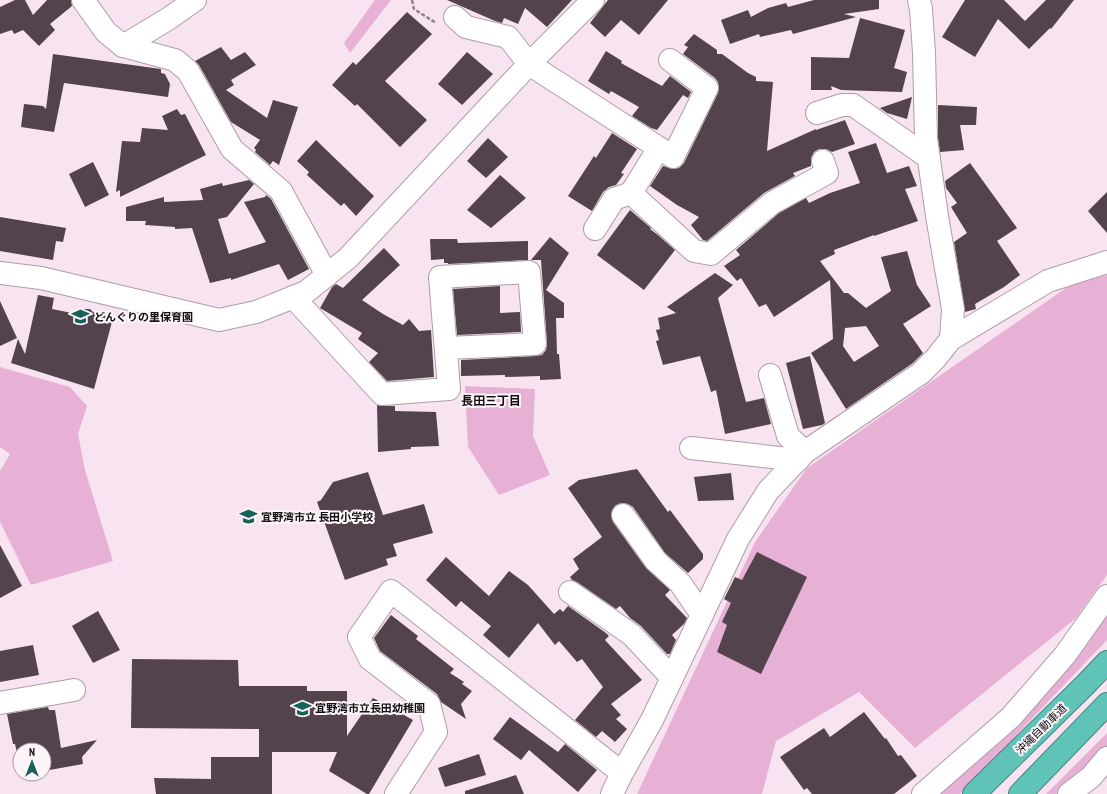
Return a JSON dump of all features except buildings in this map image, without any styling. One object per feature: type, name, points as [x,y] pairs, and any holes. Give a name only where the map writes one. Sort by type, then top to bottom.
[{"type":"highway","name":"沖縄自動車道","points":[[974,794],[1107,662]]},
{"type":"highway","points":[[1020,794],[1107,704]]},
{"type":"street","points":[[83,0],[106,32],[123,46],[174,60],[188,71],[232,149],[281,191],[327,275]]},
{"type":"street","points":[[123,46],[168,19],[195,0]]},
{"type":"street","points":[[0,273],[40,278],[219,320],[256,312],[306,292],[348,258],[529,64],[593,0]]},
{"type":"street","points":[[919,0],[924,61],[926,139],[937,216],[953,309],[951,339]]},
{"type":"street","points":[[455,17],[466,27],[508,37],[529,64],[673,157],[707,88],[670,60]]},
{"type":"street","points":[[817,113],[842,105],[853,105],[929,158]]},
{"type":"street","points":[[596,229],[614,199],[631,192],[659,148]]},
{"type":"street","points":[[631,192],[694,251],[711,254],[772,203],[827,173],[823,161]]},
{"type":"street","points":[[612,794],[652,720],[738,539],[768,491],[801,456],[922,373],[951,339],[1048,281],[1107,262]]},
{"type":"street","points":[[293,297],[382,394],[449,389],[447,348],[440,277],[529,272],[534,344],[447,348]]},
{"type":"street","points":[[770,375],[788,436],[801,456]]},
{"type":"street","points":[[692,448],[801,456]]},
{"type":"street","points":[[623,515],[656,561],[680,583],[702,614]]},
{"type":"street","points":[[396,794],[436,732],[429,704],[370,659],[359,637],[391,591],[622,773]]},
{"type":"street","points":[[570,592],[632,635],[672,678]]},
{"type":"street","points":[[923,794],[1011,717],[1065,655],[1107,596]]},
{"type":"street","points":[[0,703],[74,690]]},
{"type":"street","points":[[1069,794],[1091,777],[1107,758]]},
{"type":"shaded area","points":[[375,0],[391,0],[350,53],[344,43]]},
{"type":"shaded area","points":[[1107,275],[1107,575],[1075,619],[915,748],[859,692],[776,741],[762,794],[637,794],[755,542],[807,468],[1073,283]]},
{"type":"shaded area","points":[[0,367],[70,387],[87,406],[78,434],[85,470],[113,561],[31,585],[0,522],[0,471],[10,454],[0,447]]},
{"type":"shaded area","points":[[465,386],[535,389],[533,436],[550,475],[499,495],[468,447]]},
{"type":"shaded area","points":[[1107,615],[1107,640],[969,785],[960,794],[936,794],[1080,653]]},
{"type":"shaded area","points":[[1107,733],[1107,750],[1056,794],[1046,794]]},
{"type":"place","name":"どんぐりの里保育園","points":[[81,317]]},
{"type":"place","name":"宜野湾市立 長田小学校","points":[[248,517]]},
{"type":"place","name":"宜野湾市立長田幼稚園","points":[[302,708]]},
{"type":"district","name":"長田三丁目","points":[[491,400]]}]
